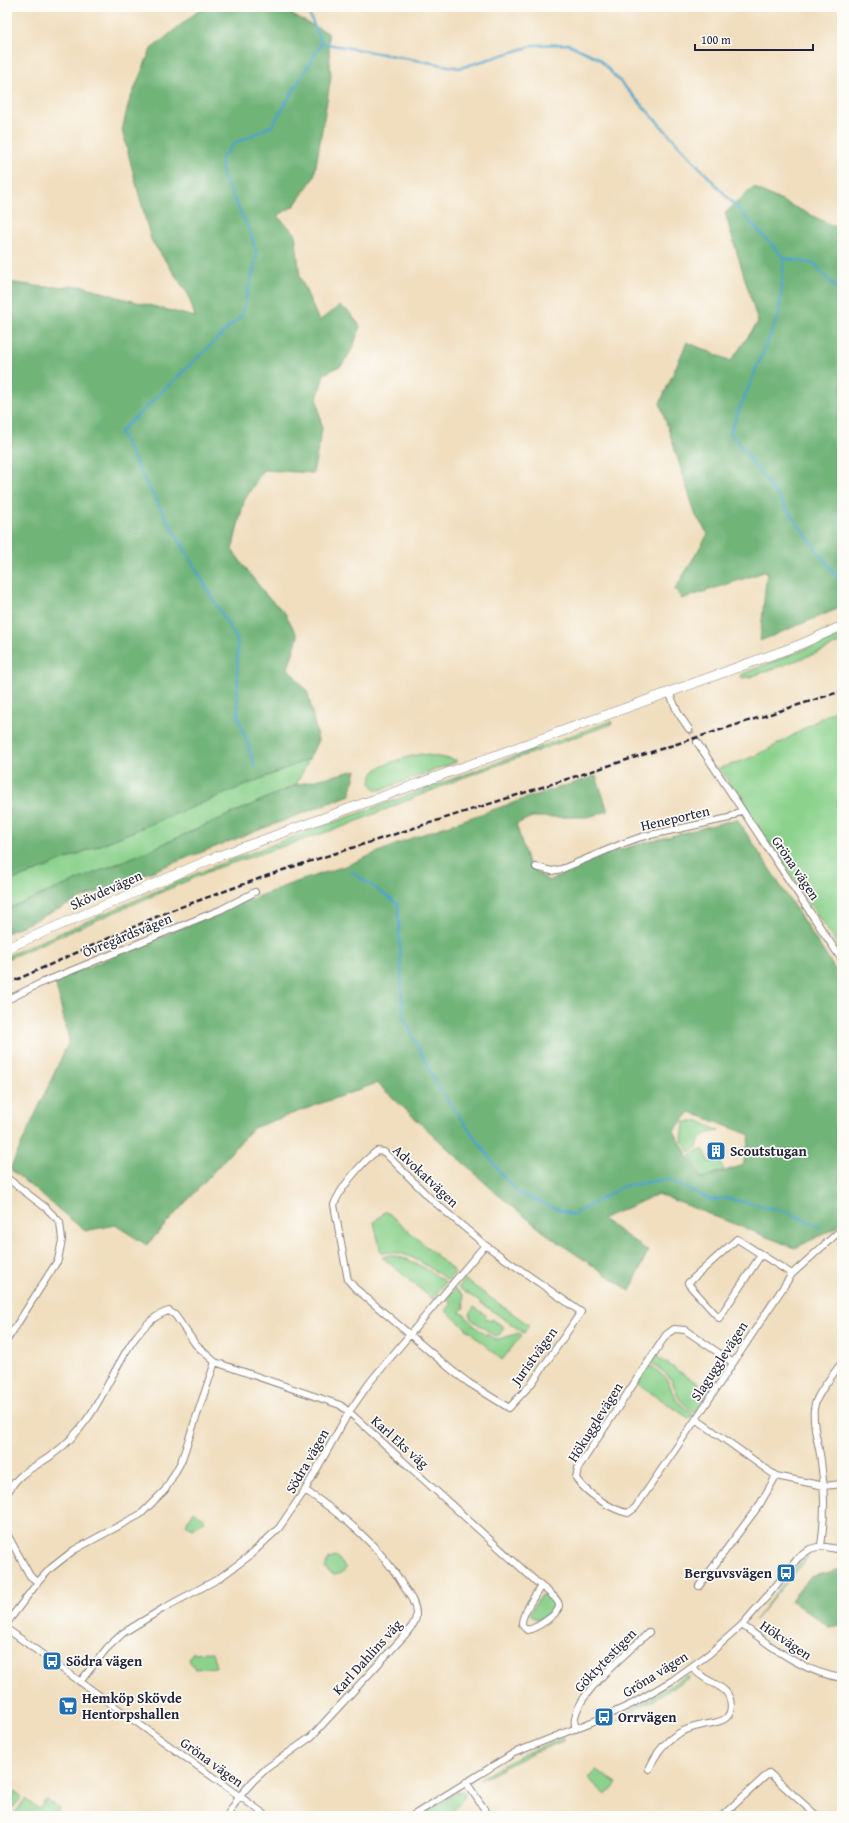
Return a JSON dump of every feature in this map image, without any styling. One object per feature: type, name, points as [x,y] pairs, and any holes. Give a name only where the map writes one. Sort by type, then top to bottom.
[{"type":"main road","name":"Skövdevägen","points":[[7,948],[216,857],[799,645],[842,626]]},
{"type":"street","points":[[669,692],[678,713],[689,729]]},
{"type":"street","points":[[697,742],[742,810]]},
{"type":"street","name":"Heneporten","points":[[536,867],[552,871],[562,869],[629,841],[728,818],[742,810]]},
{"type":"street","name":"Gröna vägen","points":[[742,810],[842,960]]},
{"type":"street","name":"Övregårdsvägen","points":[[7,1000],[41,983],[220,910],[255,892]]},
{"type":"street","name":"Advokatvägen","points":[[410,1334],[348,1280],[334,1205],[337,1195],[373,1154],[377,1151],[384,1152],[432,1200],[485,1245]]},
{"type":"street","points":[[7,1178],[46,1208],[60,1222],[62,1240],[58,1260],[7,1340]]},
{"type":"street","name":"Slagugglevägen","points":[[824,1486],[776,1476],[696,1419],[732,1362],[792,1274],[842,1229]]},
{"type":"street","name":"Slagugglevägen","points":[[761,1255],[719,1318],[688,1283],[737,1239],[792,1274]]},
{"type":"street","name":"Södra vägen","points":[[80,1682],[107,1648],[123,1633],[164,1608],[218,1579],[248,1558],[279,1528],[305,1490],[349,1412],[370,1382],[485,1245]]},
{"type":"street","name":"Juristvägen","points":[[410,1334],[469,1383],[509,1408],[532,1383],[581,1312],[485,1245]]},
{"type":"street","points":[[7,1494],[14,1482],[27,1470],[52,1456],[76,1434],[89,1417],[138,1333],[162,1313],[169,1311],[175,1315],[196,1344],[215,1362],[181,1462],[165,1490],[141,1514],[74,1550],[51,1568],[38,1582],[7,1623]]},
{"type":"street","name":"Hökugglevägen","points":[[696,1419],[635,1508],[628,1513],[618,1511],[582,1487],[576,1478],[578,1468],[666,1335],[674,1329],[685,1330],[732,1362]]},
{"type":"street","name":"Karl Eks väg","points":[[215,1362],[340,1405],[349,1412],[558,1601],[558,1609],[553,1615],[532,1629],[527,1630],[522,1623],[524,1616],[541,1586]]},
{"type":"street","points":[[842,1362],[820,1394],[814,1408],[815,1426],[824,1486],[821,1546],[842,1550]]},
{"type":"street","points":[[699,1586],[760,1504],[776,1476]]},
{"type":"street","points":[[824,1486],[842,1484]]},
{"type":"street","name":"Karl Dahlins väg","points":[[227,1816],[239,1797],[267,1768],[311,1737],[414,1624],[416,1617],[415,1605],[400,1578],[385,1559],[355,1527],[332,1508],[305,1490]]},
{"type":"street","points":[[7,1534],[30,1576],[38,1582]]},
{"type":"street","name":"Gröna vägen","points":[[412,1816],[514,1753],[576,1729],[632,1704],[692,1667],[742,1624],[770,1593],[798,1558],[810,1549],[821,1546]]},
{"type":"street","name":"Hökvägen","points":[[742,1624],[794,1662],[819,1673],[842,1678]]},
{"type":"street","name":"Gröna vägen","points":[[7,1629],[267,1816]]},
{"type":"street","name":"Göktytestigen","points":[[576,1729],[574,1724],[575,1717],[582,1700],[618,1661],[649,1632]]},
{"type":"street","points":[[649,1769],[657,1751],[672,1738],[685,1730],[721,1722],[729,1714],[731,1704],[726,1692],[699,1676],[692,1667]]},
{"type":"street","points":[[722,1816],[769,1773],[817,1816]]},
{"type":"street","points":[[466,1782],[489,1816]]},
{"type":"green space","points":[[203,7],[292,7],[292,15],[328,33],[331,77],[314,177],[294,206],[277,216],[295,233],[300,277],[319,321],[339,306],[348,311],[360,326],[353,348],[342,365],[324,374],[317,399],[322,429],[313,473],[263,470],[244,501],[232,550],[266,595],[285,613],[298,637],[288,668],[308,693],[318,740],[309,759],[7,882],[7,282],[45,287],[83,286],[121,298],[195,317],[188,294],[151,240],[122,130],[129,102],[151,49]]},
{"type":"green space","points":[[753,187],[842,230],[842,607],[760,641],[767,571],[682,599],[675,589],[708,534],[696,516],[660,403],[687,342],[731,361],[758,322],[725,213]]},
{"type":"green space","points":[[842,634],[842,641],[825,650],[750,677],[742,678],[740,675]]},
{"type":"green space","points":[[842,706],[842,952],[719,768],[767,750]]},
{"type":"green space","points":[[611,721],[612,724],[462,778],[345,826],[217,868],[7,959],[7,956],[212,867]]},
{"type":"green space","points":[[421,754],[456,760],[456,762],[381,790],[375,789],[371,784],[374,773],[380,767],[398,760]]},
{"type":"green space","points":[[309,759],[296,785],[143,853],[7,909],[7,882]]},
{"type":"green space","points":[[356,770],[350,795],[80,899],[7,933],[7,909],[143,853],[296,785]]},
{"type":"green space","points":[[596,776],[608,811],[588,817],[532,817],[516,824],[529,866],[549,881],[606,853],[737,819],[842,980],[842,1218],[836,1228],[795,1248],[658,1194],[602,1219],[648,1251],[630,1291],[545,1233],[496,1193],[377,1083],[253,1128],[147,1245],[115,1225],[85,1231],[10,1169],[69,1041],[55,981],[236,905],[293,883],[348,865],[409,839]],"holes":[[[690,1112],[750,1135],[743,1165],[701,1179],[674,1131]]]},
{"type":"green space","points":[[699,1121],[719,1131],[704,1135],[697,1147],[689,1152],[682,1141],[684,1122]]},
{"type":"green space","points":[[700,1149],[704,1150],[710,1163],[719,1160],[724,1170],[702,1178],[690,1155]]},
{"type":"green space","points":[[386,1211],[455,1272],[448,1280],[424,1264],[408,1256],[390,1252],[381,1253],[374,1222]]},
{"type":"green space","points":[[390,1255],[412,1262],[446,1282],[432,1299],[382,1257]]},
{"type":"green space","points":[[464,1279],[529,1325],[524,1333],[458,1287]]},
{"type":"green space","points":[[455,1289],[463,1295],[464,1308],[460,1311],[460,1313],[465,1314],[471,1323],[485,1335],[487,1334],[496,1340],[519,1333],[522,1335],[502,1360],[446,1311],[452,1303],[447,1298]]},
{"type":"green space","points":[[474,1307],[487,1316],[485,1318],[490,1321],[492,1319],[504,1327],[499,1335],[495,1336],[471,1319],[470,1314]]},
{"type":"green space","points":[[656,1356],[709,1391],[694,1413],[679,1399],[672,1381],[652,1363]]},
{"type":"green space","points":[[650,1365],[667,1379],[676,1400],[693,1415],[690,1419],[638,1384]]},
{"type":"green space","points":[[194,1511],[205,1520],[192,1529],[186,1524]]},
{"type":"green space","points":[[809,1556],[755,1620],[799,1563]]},
{"type":"green space","points":[[337,1557],[346,1568],[342,1573],[334,1575],[325,1569],[328,1559]]},
{"type":"green space","points":[[842,1569],[842,1625],[829,1627],[791,1600],[810,1577]]},
{"type":"green space","points":[[541,1595],[549,1599],[553,1607],[551,1612],[538,1620],[530,1613]]},
{"type":"green space","points":[[212,1652],[216,1667],[195,1669],[189,1660],[192,1653]]},
{"type":"green space","points":[[686,1676],[690,1677],[616,1721],[626,1713]]},
{"type":"green space","points":[[564,1738],[564,1741],[532,1753],[479,1781],[482,1777],[522,1755]]},
{"type":"green space","points":[[596,1770],[617,1783],[606,1795],[588,1778]]},
{"type":"green space","points":[[7,1785],[22,1797],[9,1813],[7,1812]]},
{"type":"green space","points":[[462,1791],[466,1794],[450,1816],[420,1816],[457,1792]]},
{"type":"green space","points":[[25,1799],[39,1809],[46,1800],[60,1809],[57,1814],[60,1816],[13,1816]]},
{"type":"waterway","points":[[306,7],[322,43]]},
{"type":"waterway","points":[[322,43],[460,68],[535,45],[568,44],[598,58],[784,258],[815,264],[842,295]]},
{"type":"waterway","points":[[255,766],[238,716],[237,640],[146,483],[120,432],[242,315],[257,255],[250,232],[223,176],[221,158],[235,143],[272,126],[322,43]]},
{"type":"waterway","points":[[784,258],[779,314],[730,432],[840,581]]},
{"type":"waterway","points":[[352,872],[398,904],[403,1016],[438,1087],[503,1176],[520,1194],[573,1215],[624,1186],[668,1179],[711,1200],[726,1198],[785,1211],[820,1227]]},
{"type":"tunnel","points":[[689,729],[697,742]]},
{"type":"railway","points":[[7,984],[167,912],[283,870],[842,691]]},
{"type":"place","name":"Scoutstugan","points":[[716,1151]]},
{"type":"place","name":"Berguvsvägen","points":[[786,1573]]},
{"type":"place","name":"Södra vägen","points":[[52,1661]]},
{"type":"place","name":"Hemköp Skövde Hentorpshallen","points":[[68,1706]]},
{"type":"place","name":"Orrvägen","points":[[604,1717]]}]
